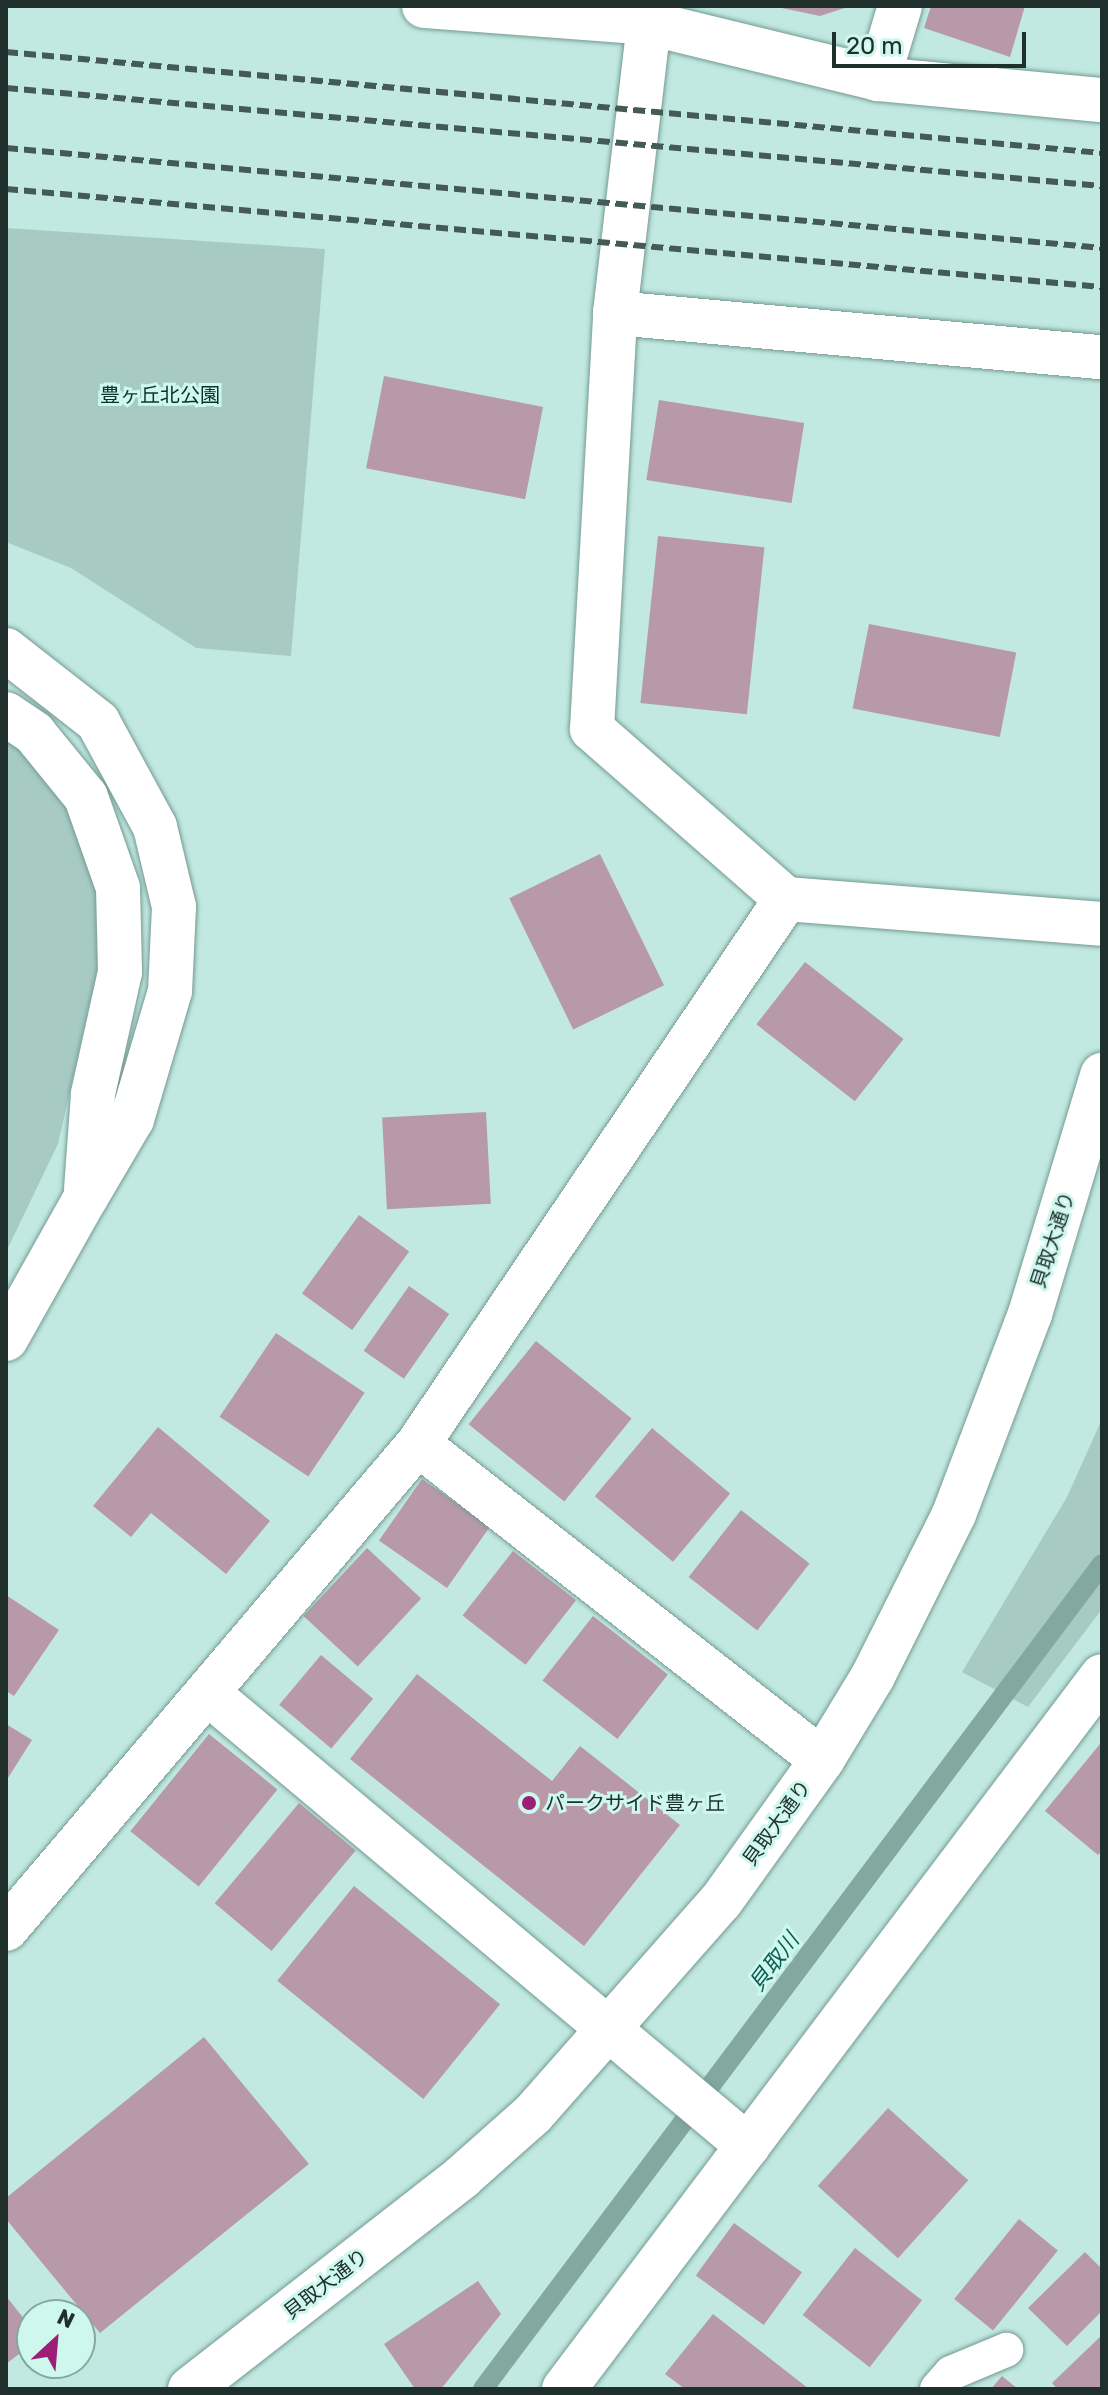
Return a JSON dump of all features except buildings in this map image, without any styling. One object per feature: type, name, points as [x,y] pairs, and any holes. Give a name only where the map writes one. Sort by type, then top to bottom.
[{"type":"street","points":[[424,6],[649,23],[878,79],[1102,100]]},
{"type":"street","points":[[878,79],[900,6]]},
{"type":"street","points":[[649,23],[615,313],[592,729],[786,899],[1102,924]]},
{"type":"street","points":[[615,313],[1102,357]]},
{"type":"street","points":[[6,650],[98,722],[155,827],[174,907],[170,991],[132,1119],[6,1339]]},
{"type":"street","points":[[6,714],[34,733],[86,797],[118,888],[120,972],[93,1094],[85,1199]]},
{"type":"street","points":[[6,1929],[210,1695],[418,1444],[786,899]]},
{"type":"street","name":"貝取大通り","points":[[190,2389],[462,2177],[533,2114],[610,2031],[721,1901],[822,1760],[880,1663],[954,1514],[1030,1314],[1102,1075]]},
{"type":"street","points":[[418,1444],[822,1760]]},
{"type":"street","points":[[564,2389],[740,2136],[1102,1676]]},
{"type":"street","points":[[210,1695],[610,2031],[740,2136]]},
{"type":"lane","points":[[937,2389],[951,2373],[1006,2350]]},
{"type":"green space","name":"豊ヶ丘北公園","points":[[6,228],[325,249],[291,656],[196,648],[71,568],[6,542]]},
{"type":"green space","points":[[6,739],[22,749],[73,815],[97,889],[97,972],[58,1144],[6,1252]]},
{"type":"green space","points":[[1102,1419],[1102,1609],[1028,1707],[962,1672],[1067,1497]]},
{"type":"waterway","name":"貝取川","points":[[483,2389],[1102,1564]]},
{"type":"railway","points":[[6,52],[1102,153]]},
{"type":"railway","points":[[6,88],[1102,186]]},
{"type":"railway","points":[[6,148],[1102,248]]},
{"type":"railway","points":[[6,189],[1102,287]]},
{"type":"place","name":"パークサイド豊ヶ丘","points":[[529,1803]]}]
